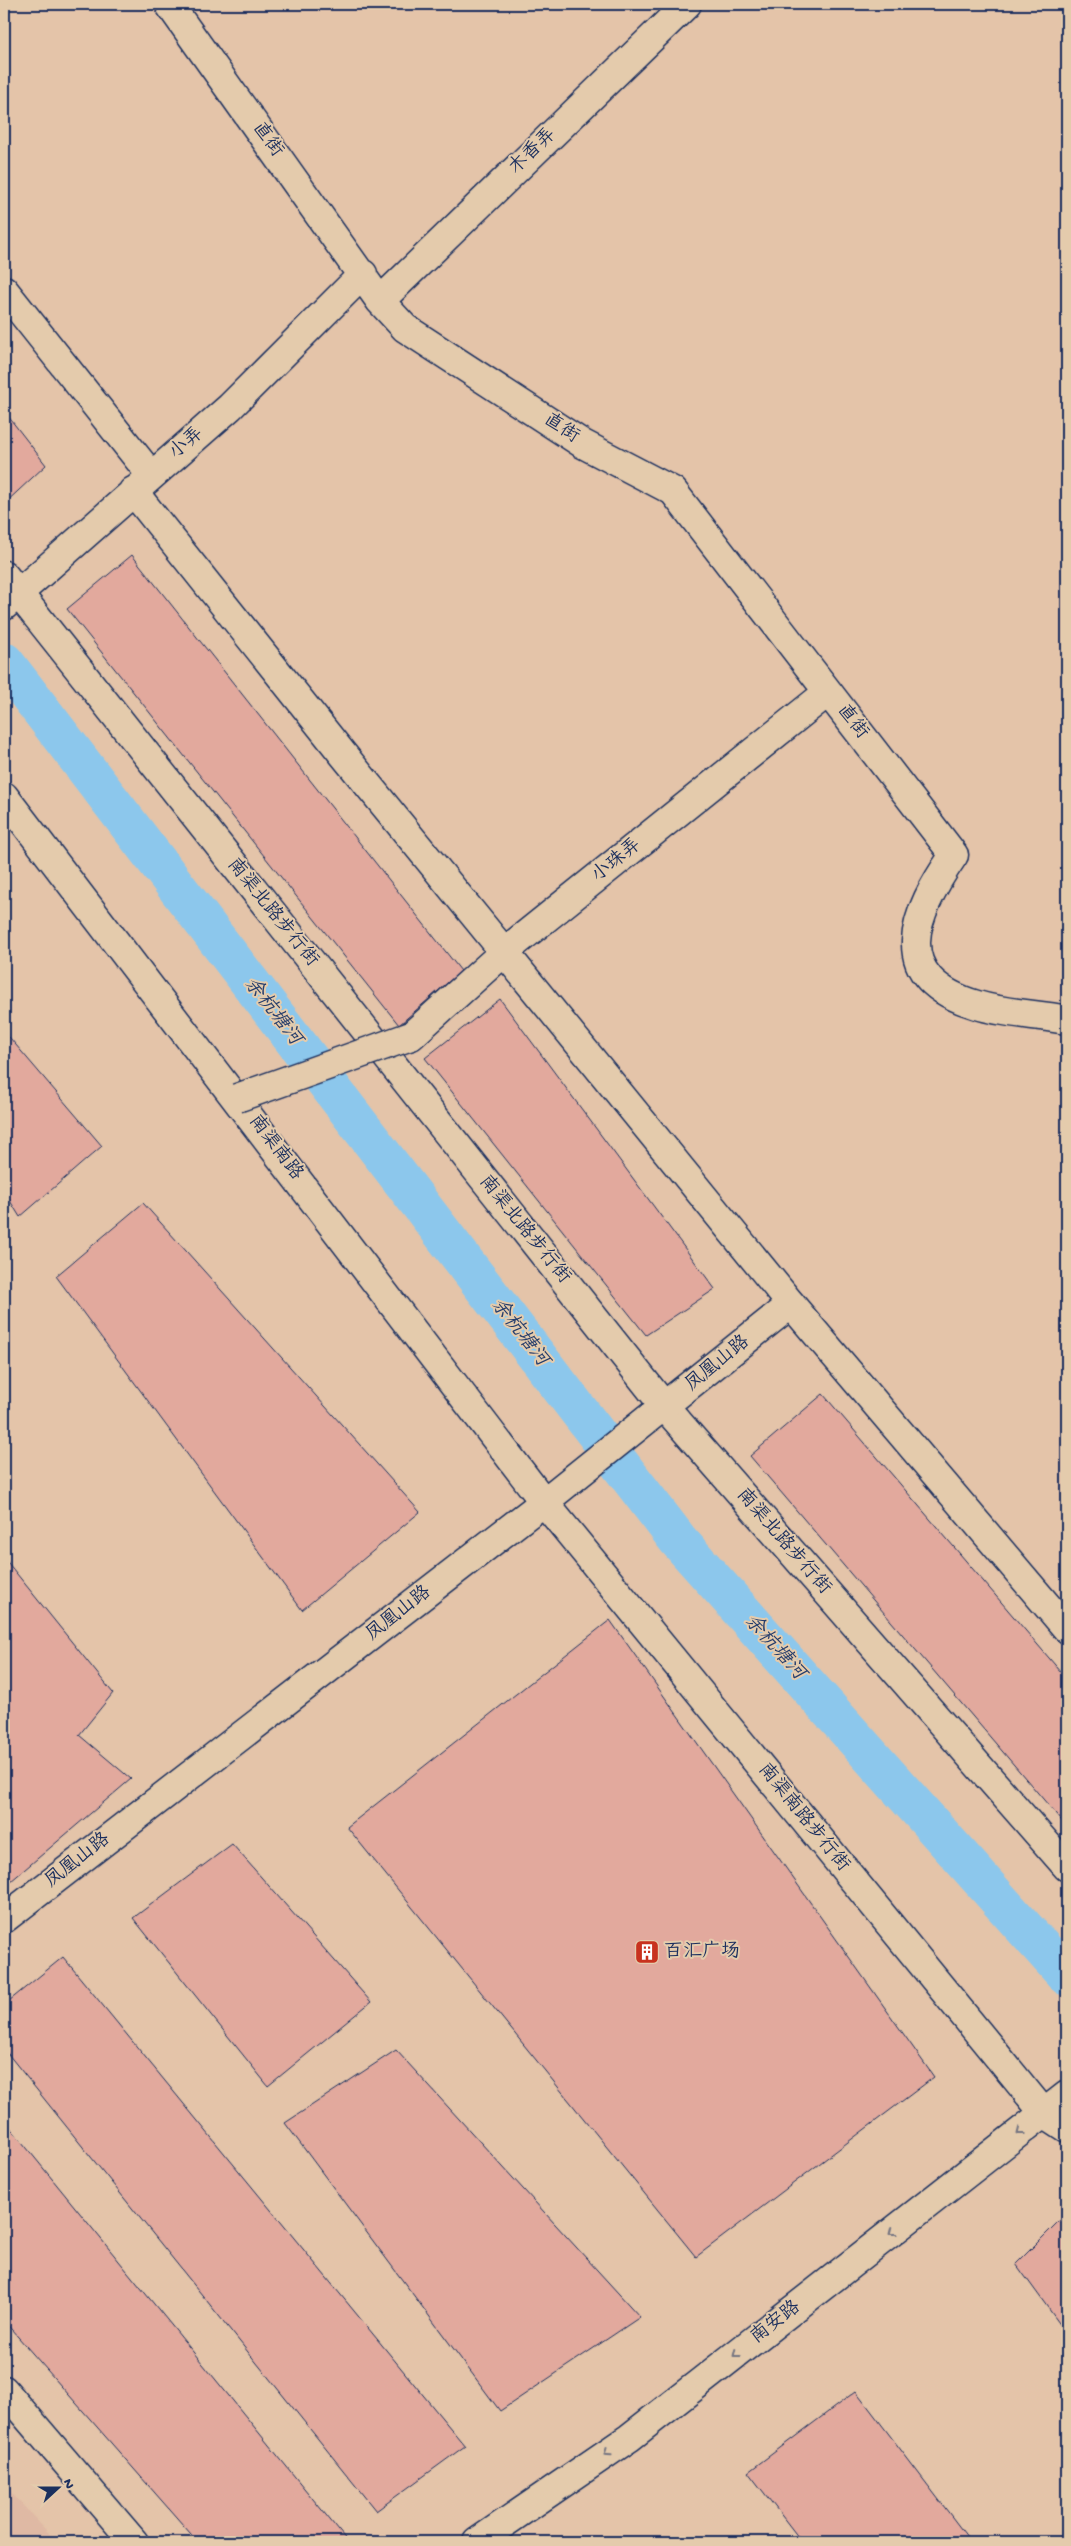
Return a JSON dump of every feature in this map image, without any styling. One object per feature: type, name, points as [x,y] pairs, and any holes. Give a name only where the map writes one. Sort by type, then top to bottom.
[{"type":"street","name":"直街","points":[[169,4],[363,274],[380,301],[405,328],[583,444],[673,491],[954,855],[937,880],[923,907],[915,934],[915,954],[929,977],[951,995],[976,1005],[1067,1020]]},
{"type":"street","name":"木香弄","points":[[380,301],[687,4]]},
{"type":"street","name":"小弄","points":[[9,592],[142,483],[230,407],[363,274]]},
{"type":"street","points":[[4,290],[142,483],[504,952],[791,1304],[1067,1629]]},
{"type":"street","name":"南渠北路步行街","points":[[9,592],[665,1407],[1067,1867]]},
{"type":"street","name":"小珠弄","points":[[237,1098],[411,1036],[504,952],[828,692]]},
{"type":"street","name":"南渠南路","points":[[4,796],[237,1098],[544,1502]]},
{"type":"street","name":"凤凰山路","points":[[4,1919],[544,1502],[665,1407],[791,1304]]},
{"type":"street","name":"南渠南路步行街","points":[[544,1502],[1057,2103],[1067,2128]]},
{"type":"street","name":"南安路","points":[[477,2542],[629,2438],[1057,2103]]},
{"type":"street","points":[[4,2390],[134,2542]]},
{"type":"shaded area","points":[[4,2485],[57,2542],[4,2542]]},
{"type":"building","points":[[4,411],[46,465],[4,504]]},
{"type":"building","points":[[132,555],[461,971],[399,1025],[67,609]]},
{"type":"building","points":[[500,999],[715,1289],[646,1335],[425,1058]]},
{"type":"building","points":[[4,1031],[102,1146],[20,1217],[4,1191]]},
{"type":"building","points":[[143,1203],[420,1512],[302,1610],[56,1276]]},
{"type":"building","points":[[823,1394],[1067,1679],[1067,1827],[750,1456]]},
{"type":"building","points":[[4,1558],[113,1693],[79,1735],[131,1779],[4,1887]]},
{"type":"building","name":"百汇广场","points":[[610,1620],[934,2077],[696,2257],[347,1827]]},
{"type":"building","points":[[232,1844],[371,2002],[268,2086],[133,1918]]},
{"type":"building","points":[[63,1957],[465,2446],[376,2511],[4,2049],[4,2005]]},
{"type":"building","points":[[396,2050],[640,2317],[500,2411],[285,2123]]},
{"type":"building","points":[[4,2120],[348,2542],[198,2542],[4,2321]]},
{"type":"building","points":[[1067,2213],[1067,2334],[1016,2264]]},
{"type":"building","points":[[856,2391],[971,2542],[802,2542],[748,2472]]},
{"type":"waterway","name":"余杭塘河","points":[[4,662],[678,1540],[1067,1976]]},
{"type":"place","name":"百汇广场","points":[[647,1952]]}]
